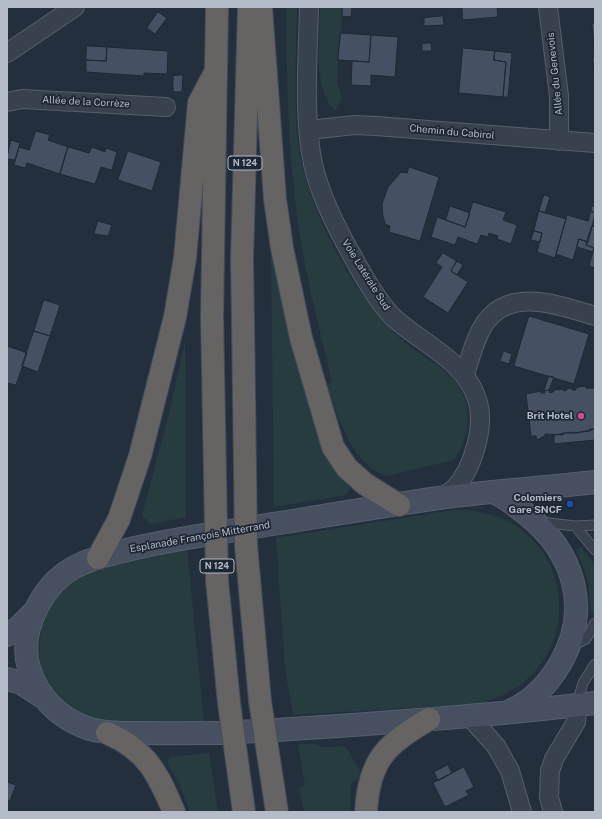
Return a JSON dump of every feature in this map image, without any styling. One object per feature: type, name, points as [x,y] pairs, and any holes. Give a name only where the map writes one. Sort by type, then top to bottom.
[{"type":"highway","name":"N 124","points":[[217,7],[212,318],[217,580],[229,703],[244,812]]},
{"type":"highway","name":"N 124","points":[[249,7],[242,259],[246,545],[260,701],[277,812]]},
{"type":"highway","points":[[261,7],[275,200],[282,248],[301,338],[320,409],[333,448],[347,468],[364,484],[398,505]]},
{"type":"highway","points":[[98,558],[120,519],[140,456],[175,317],[185,258],[199,103],[216,71]]},
{"type":"highway","points":[[366,812],[367,792],[378,762],[386,750],[397,740],[429,719]]},
{"type":"highway","points":[[107,733],[130,743],[150,764],[174,812]]},
{"type":"main road","name":"Esplanade François Mitterrand","points":[[586,704],[506,714],[206,735],[107,733],[87,728],[72,720],[55,709],[41,696],[30,673],[27,658],[27,635],[39,601],[56,580],[82,563],[98,558],[165,542],[442,498],[595,482]]},
{"type":"main road","name":"Esplanade François Mitterrand","points":[[495,493],[509,500],[534,520],[546,531],[556,544],[570,572],[574,587],[576,616],[574,631],[569,647],[555,672],[539,692],[521,706],[506,714]]},
{"type":"main road","points":[[7,635],[18,628],[34,612]]},
{"type":"main road","points":[[7,679],[22,683],[41,696]]},
{"type":"street","points":[[7,53],[74,7]]},
{"type":"street","name":"Voie Latérale Sud","points":[[309,7],[309,130],[313,164],[323,196],[342,238],[372,288],[390,314],[403,326],[449,360],[465,375],[478,399],[480,429],[476,445],[463,476],[454,489],[442,498]]},
{"type":"street","name":"Allée du Genevois","points":[[548,7],[559,96],[559,141]]},
{"type":"street","name":"Allée de la Corrèze","points":[[7,102],[22,99],[166,107]]},
{"type":"street","name":"Chemin du Cabirol","points":[[309,130],[362,125],[595,143]]},
{"type":"street","points":[[465,375],[477,338],[484,324],[492,315],[501,309],[516,304],[537,300],[595,316]]},
{"type":"street","points":[[553,812],[549,797],[550,771],[554,759],[586,704]]},
{"type":"street","points":[[469,716],[496,746],[510,771],[522,812]]},
{"type":"lane","points":[[534,520],[575,526],[595,525]]},
{"type":"lane","points":[[575,526],[595,550]]},
{"type":"lane","points":[[569,647],[586,638],[595,623]]},
{"type":"lane","points":[[586,704],[583,683],[595,664]]},
{"type":"green space","points":[[286,7],[297,7],[295,86],[297,134],[300,157],[316,207],[340,258],[368,303],[383,321],[414,350],[450,375],[463,394],[466,402],[468,419],[467,428],[463,444],[454,460],[386,476],[373,469],[354,449],[336,411],[327,385],[332,382],[300,238],[292,166],[289,121]]},
{"type":"green space","points":[[320,7],[343,7],[337,81],[342,99],[335,111],[328,101],[320,76]]},
{"type":"green space","points":[[271,257],[279,257],[314,413],[332,467],[350,488],[346,495],[274,507]]},
{"type":"green space","points":[[185,342],[186,517],[151,524],[142,516],[168,417]]},
{"type":"green space","points":[[453,510],[496,516],[528,535],[549,562],[559,595],[557,629],[543,661],[516,687],[477,704],[293,715],[285,670],[276,538]]},
{"type":"green space","points":[[187,548],[204,723],[146,724],[116,722],[89,716],[71,707],[56,693],[48,682],[42,669],[40,655],[40,640],[43,625],[56,597],[65,586],[76,578],[101,567],[116,562]]},
{"type":"green space","points":[[581,548],[595,565],[594,616],[591,611],[588,580],[576,549]]},
{"type":"green space","points":[[298,744],[314,744],[324,747],[345,746],[361,772],[357,780],[351,783],[350,812],[304,812],[299,787],[305,785]]},
{"type":"green space","points":[[209,753],[218,812],[190,812],[178,781],[167,762],[170,757]]},
{"type":"building","points":[[343,7],[352,7],[351,17],[342,16]]},
{"type":"building","points":[[462,7],[497,7],[498,17],[463,20]]},
{"type":"building","points":[[158,12],[167,18],[155,34],[147,28]]},
{"type":"building","points":[[443,16],[444,25],[424,26],[424,18]]},
{"type":"building","points":[[592,23],[595,23],[595,53]]},
{"type":"building","points":[[341,33],[371,35],[369,62],[338,60]]},
{"type":"building","points":[[371,35],[398,37],[395,77],[371,75],[371,86],[351,85],[352,61],[369,62]]},
{"type":"building","points":[[431,43],[432,51],[422,51],[422,44]]},
{"type":"building","points":[[87,46],[107,47],[106,61],[86,60]]},
{"type":"building","points":[[107,47],[168,51],[167,74],[144,73],[144,76],[86,72],[86,60],[106,61]]},
{"type":"building","points":[[463,48],[495,51],[494,60],[506,62],[503,97],[459,93]]},
{"type":"building","points":[[495,51],[512,53],[508,97],[503,97],[506,62],[494,60]]},
{"type":"building","points":[[593,57],[595,57],[595,81]]},
{"type":"building","points":[[183,75],[182,92],[173,92],[173,76]]},
{"type":"building","points":[[36,131],[50,135],[48,140],[68,147],[60,174],[27,163],[25,168],[14,165],[19,147],[29,150]]},
{"type":"building","points":[[11,140],[20,143],[15,160],[7,159]]},
{"type":"building","points":[[68,147],[89,153],[92,147],[105,152],[106,148],[117,152],[112,170],[101,167],[95,184],[60,174]]},
{"type":"building","points":[[128,151],[161,162],[152,191],[118,180]]},
{"type":"building","points":[[409,167],[439,177],[420,241],[389,232],[390,226],[385,224],[383,216],[382,204],[388,187],[401,172],[407,173]]},
{"type":"building","points":[[544,195],[550,197],[545,213],[539,211]]},
{"type":"building","points":[[473,202],[506,212],[503,220],[517,225],[511,244],[497,239],[498,236],[489,233],[488,237],[481,235],[477,244],[458,237],[455,245],[431,237],[437,217],[465,227]]},
{"type":"building","points":[[450,206],[470,213],[465,227],[446,220]]},
{"type":"building","points":[[592,206],[595,206],[595,213],[591,211]]},
{"type":"building","points":[[539,211],[566,219],[555,258],[537,252],[542,233],[534,231]]},
{"type":"building","points":[[591,211],[595,213],[595,215],[588,242],[579,239],[573,260],[556,254],[567,215],[588,221]]},
{"type":"building","points":[[98,221],[112,225],[108,236],[94,234]]},
{"type":"building","points":[[592,226],[595,227],[595,268],[589,266],[594,248],[586,245]]},
{"type":"building","points":[[534,231],[542,233],[540,242],[531,240]]},
{"type":"building","points":[[579,239],[588,242],[586,245],[594,248],[593,252],[577,247]]},
{"type":"building","points":[[443,253],[457,261],[451,271],[468,282],[448,313],[423,297],[442,267],[436,263]]},
{"type":"building","points":[[457,261],[463,265],[457,275],[451,271]]},
{"type":"building","points":[[44,300],[60,305],[50,336],[34,331]]},
{"type":"building","points":[[529,316],[589,334],[574,384],[514,366]]},
{"type":"building","points":[[34,331],[50,336],[38,372],[22,366]]},
{"type":"building","points":[[7,346],[27,353],[16,385],[7,383]]},
{"type":"building","points":[[504,351],[512,354],[509,364],[500,361]]},
{"type":"building","points":[[549,376],[554,377],[549,390],[544,391]]},
{"type":"building","points":[[586,386],[586,388],[594,388],[595,386],[595,429],[576,433],[563,433],[563,435],[545,434],[545,436],[537,440],[536,436],[531,436],[526,394],[541,391],[541,393],[545,393],[544,391],[549,390],[550,393],[554,390],[563,389],[564,391],[571,388],[572,390],[576,390],[576,388]]},
{"type":"building","points":[[590,429],[595,429],[595,440],[554,444],[554,435],[590,431]]},
{"type":"building","points":[[448,765],[452,773],[438,781],[434,772]]},
{"type":"building","points":[[464,767],[474,787],[466,791],[469,795],[445,807],[433,783]]},
{"type":"building","points":[[7,782],[16,785],[10,801],[7,800]]},
{"type":"place","name":"Brit Hotel","points":[[581,416]]},
{"type":"place","name":"Colomiers Gare SNCF","points":[[570,504]]}]
